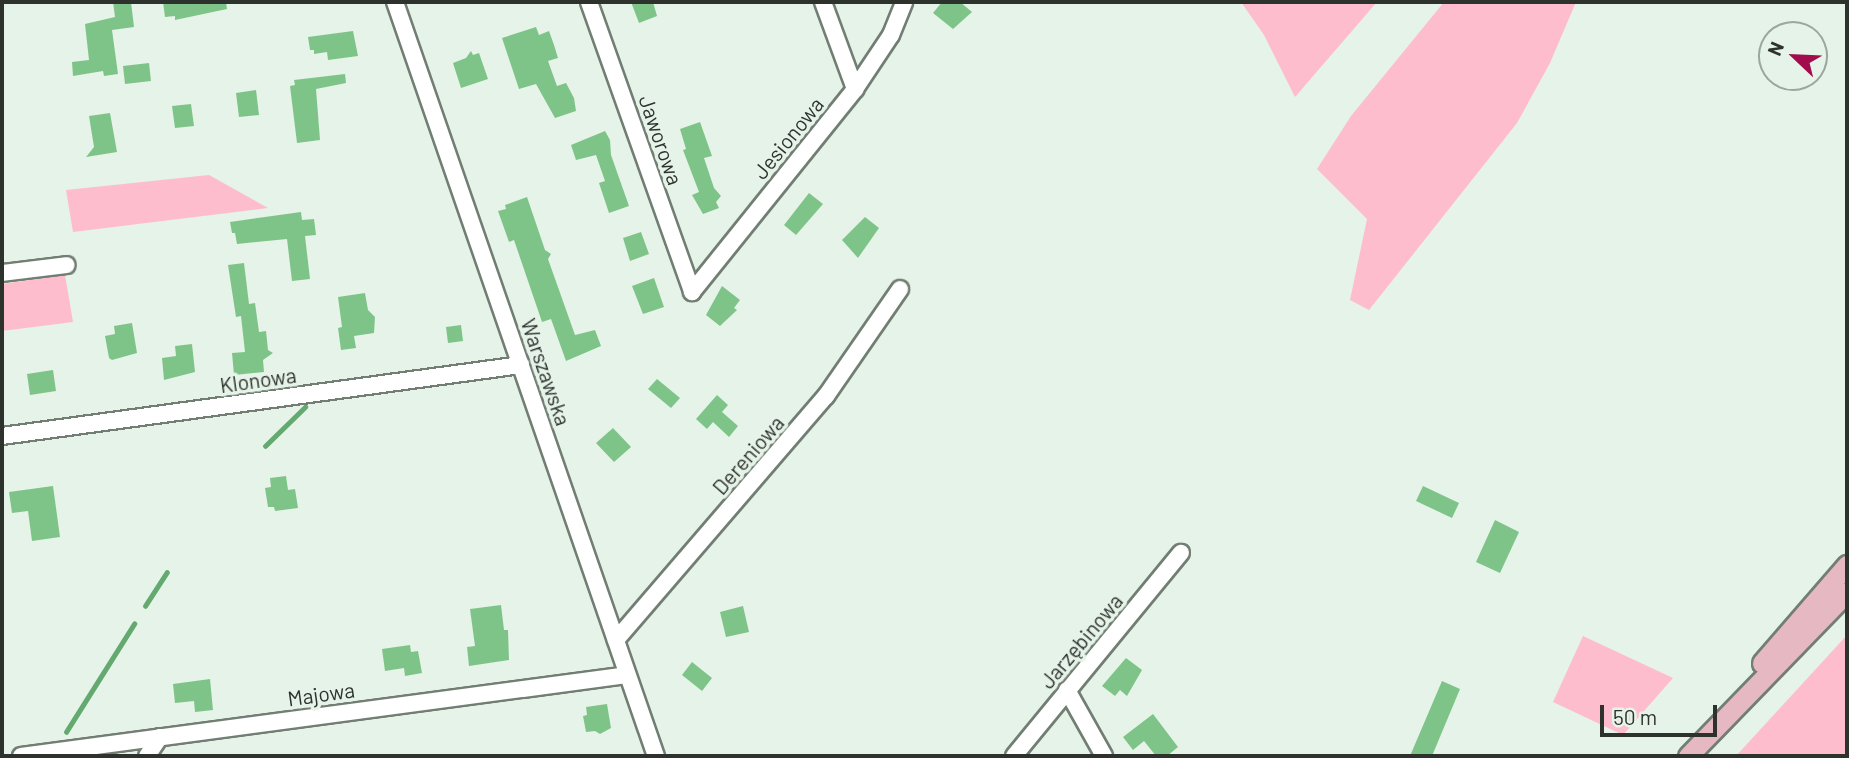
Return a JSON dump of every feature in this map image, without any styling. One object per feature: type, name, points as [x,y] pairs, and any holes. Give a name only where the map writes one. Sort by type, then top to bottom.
[{"type":"main road","points":[[1706,736],[1767,657],[1847,565]]},
{"type":"main road","points":[[1688,756],[1847,592]]},
{"type":"street","name":"Warszawska","points":[[395,2],[656,756]]},
{"type":"street","name":"Jaworowa","points":[[589,2],[692,292]]},
{"type":"street","points":[[823,2],[855,89]]},
{"type":"street","name":"Jesionowa","points":[[692,292],[855,89],[891,35],[904,2]]},
{"type":"street","points":[[2,274],[67,265]]},
{"type":"street","name":"Dereniowa","points":[[616,640],[826,396],[900,289]]},
{"type":"street","name":"Klonowa","points":[[2,436],[521,365]]},
{"type":"street","name":"Jarzębinowa","points":[[1014,756],[1181,553]]},
{"type":"street","name":"Majowa","points":[[21,756],[627,674]]},
{"type":"street","points":[[1067,690],[1104,756]]},
{"type":"street","points":[[147,756],[160,737]]},
{"type":"shaded area","points":[[1241,2],[1377,2],[1295,97],[1264,35]]},
{"type":"shaded area","points":[[1444,2],[1576,2],[1550,63],[1517,123],[1369,310],[1350,300],[1367,219],[1317,169],[1351,116]]},
{"type":"shaded area","points":[[209,175],[268,208],[73,232],[66,190]]},
{"type":"shaded area","points":[[65,275],[73,322],[2,331],[2,284]]},
{"type":"shaded area","points":[[1847,635],[1847,756],[1736,756]]},
{"type":"shaded area","points":[[1583,636],[1673,678],[1623,735],[1553,702]]},
{"type":"building","points":[[113,2],[131,2],[134,27],[112,30],[118,74],[104,76],[103,71],[73,76],[72,62],[89,60],[85,24],[115,17]]},
{"type":"building","points":[[163,2],[226,2],[227,9],[175,20],[175,16],[165,17]]},
{"type":"building","points":[[631,2],[653,2],[657,16],[639,23]]},
{"type":"building","points":[[942,2],[960,2],[972,12],[953,29],[933,13]]},
{"type":"building","points":[[536,27],[539,35],[549,31],[558,58],[548,61],[557,86],[566,83],[574,98],[576,111],[555,118],[536,84],[519,89],[502,38]]},
{"type":"building","points":[[353,31],[358,56],[328,60],[327,52],[314,54],[314,50],[310,50],[308,37]]},
{"type":"building","points":[[471,51],[473,55],[479,53],[488,79],[461,88],[453,63],[466,58]]},
{"type":"building","points":[[149,63],[151,81],[125,84],[123,66]]},
{"type":"building","points":[[345,74],[346,83],[316,89],[320,140],[297,143],[290,86],[295,85],[294,80]]},
{"type":"building","points":[[256,90],[259,115],[239,117],[236,93]]},
{"type":"building","points":[[191,104],[194,126],[175,128],[172,106]]},
{"type":"building","points":[[110,113],[117,152],[86,157],[94,147],[89,116]]},
{"type":"building","points":[[700,122],[712,156],[704,158],[714,188],[721,196],[716,202],[719,208],[703,214],[692,195],[699,192],[683,150],[686,149],[680,129]]},
{"type":"building","points":[[605,131],[629,206],[609,213],[599,183],[605,181],[596,155],[576,160],[571,145]]},
{"type":"building","points":[[809,193],[823,204],[796,235],[784,225]]},
{"type":"building","points":[[527,197],[545,250],[551,254],[548,259],[575,335],[595,330],[601,346],[566,361],[551,319],[542,322],[514,240],[509,242],[498,211],[506,209],[505,205]]},
{"type":"building","points":[[301,212],[302,220],[314,219],[316,235],[305,236],[310,279],[292,281],[287,239],[237,244],[235,233],[232,233],[230,222]]},
{"type":"building","points":[[865,217],[879,228],[858,258],[842,240]]},
{"type":"building","points":[[641,232],[649,254],[630,261],[623,238]]},
{"type":"building","points":[[244,263],[249,304],[255,303],[259,332],[266,331],[268,350],[273,353],[263,360],[264,372],[234,375],[232,353],[245,352],[241,316],[236,317],[228,265]]},
{"type":"building","points":[[654,278],[664,307],[643,314],[632,286]]},
{"type":"building","points":[[722,286],[740,300],[734,308],[737,310],[720,326],[706,315]]},
{"type":"building","points":[[365,293],[368,310],[375,317],[374,333],[354,336],[356,348],[341,350],[338,328],[342,327],[338,297]]},
{"type":"building","points":[[132,323],[137,353],[112,360],[109,358],[105,336],[115,334],[114,326]]},
{"type":"building","points":[[461,325],[463,341],[448,343],[446,327]]},
{"type":"building","points":[[192,344],[195,372],[164,380],[162,358],[176,356],[175,346]]},
{"type":"building","points":[[53,370],[56,391],[30,395],[27,374]]},
{"type":"building","points":[[657,379],[680,398],[671,408],[648,389]]},
{"type":"building","points":[[717,395],[728,405],[722,412],[738,426],[729,437],[713,422],[707,429],[696,419]]},
{"type":"building","points":[[613,428],[631,447],[614,462],[596,443]]},
{"type":"building","points":[[286,476],[288,490],[295,489],[298,508],[275,511],[274,507],[268,507],[265,488],[271,487],[270,478]]},
{"type":"building","points":[[53,486],[60,537],[32,541],[28,511],[12,513],[9,492]]},
{"type":"building","points":[[1423,486],[1459,503],[1452,518],[1416,501]]},
{"type":"building","points":[[1495,520],[1519,532],[1500,573],[1476,562]]},
{"type":"building","points":[[501,605],[504,630],[508,630],[509,660],[469,666],[467,647],[475,646],[470,609]]},
{"type":"building","points":[[743,606],[749,632],[726,637],[720,612]]},
{"type":"building","points":[[410,645],[411,652],[418,651],[422,673],[405,676],[404,668],[385,671],[382,649]]},
{"type":"building","points":[[1126,658],[1142,670],[1127,696],[1120,690],[1115,696],[1102,686]]},
{"type":"building","points":[[692,662],[712,678],[702,691],[682,675]]},
{"type":"building","points":[[210,679],[213,710],[195,712],[194,701],[175,703],[173,684]]},
{"type":"building","points":[[1442,681],[1460,689],[1432,756],[1410,756]]},
{"type":"building","points":[[607,704],[611,728],[600,734],[595,731],[586,732],[583,716],[587,715],[586,707]]},
{"type":"building","points":[[1153,714],[1178,747],[1167,756],[1156,756],[1144,741],[1133,750],[1123,737]]},
{"type":"waterway","points":[[265,446],[305,407]]},
{"type":"waterway","points":[[145,606],[167,572]]},
{"type":"waterway","points":[[66,732],[134,624]]}]
